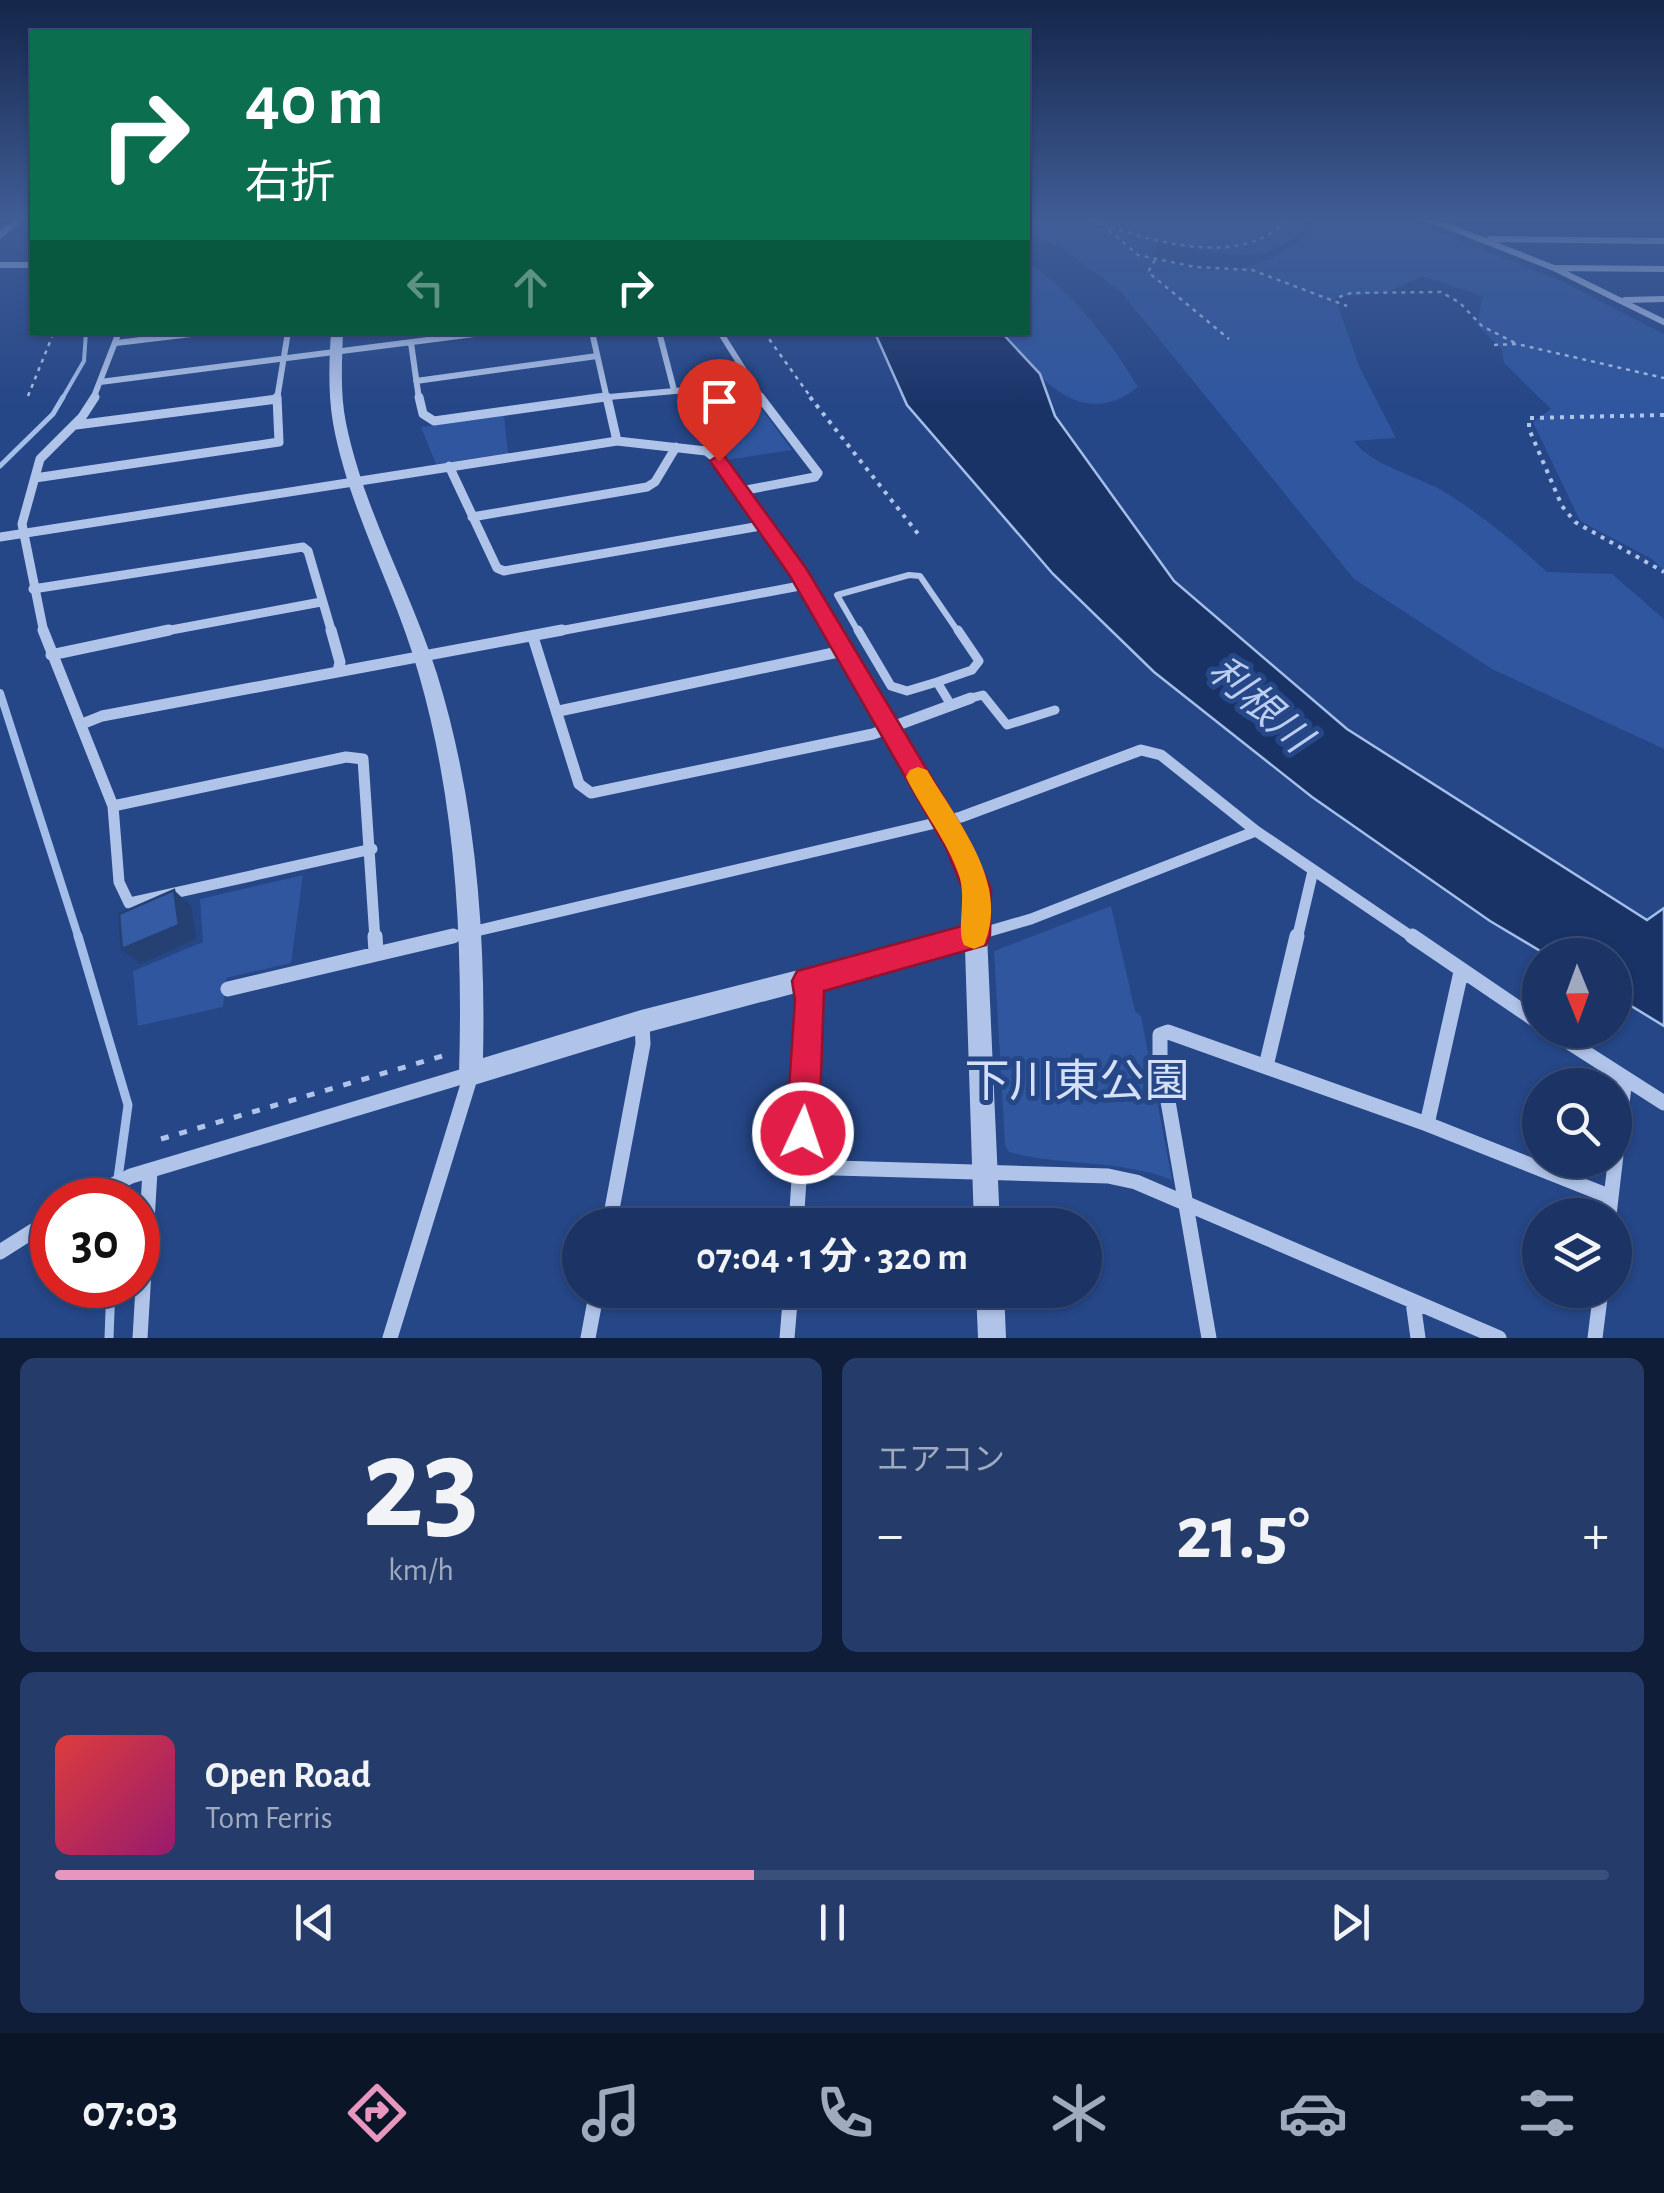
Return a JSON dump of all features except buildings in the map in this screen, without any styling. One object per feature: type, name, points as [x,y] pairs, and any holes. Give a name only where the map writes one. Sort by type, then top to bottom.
[{"type":"street","points":[[1583,281],[1664,322]]},
{"type":"street","points":[[1624,300],[1664,299]]},
{"type":"street","points":[[163,335],[118,338],[76,425],[40,459],[22,532],[33,590],[52,655],[112,806],[119,882],[129,903],[372,849]]},
{"type":"street","points":[[35,478],[279,442],[277,399],[287,335]]},
{"type":"street","points":[[337,335],[334,353],[340,431],[354,480],[422,656],[447,756],[467,931],[473,1040],[471,1074],[390,1338]]},
{"type":"street","points":[[100,382],[469,335]]},
{"type":"street","points":[[593,335],[617,440]]},
{"type":"street","points":[[660,335],[674,390]]},
{"type":"street","points":[[722,335],[751,384],[818,473],[815,478],[741,492]]},
{"type":"street","points":[[412,343],[423,414],[434,421],[605,396],[751,384]]},
{"type":"street","points":[[416,381],[597,356]]},
{"type":"street","points":[[76,425],[277,399]]},
{"type":"street","points":[[0,537],[617,440],[715,456],[805,584],[973,874],[979,912],[976,935],[986,1208]]},
{"type":"street","points":[[472,517],[647,487],[655,482],[676,447]]},
{"type":"street","points":[[449,466],[496,568],[504,572],[766,526]]},
{"type":"street","points":[[33,590],[296,546],[308,551],[340,662],[338,671]]},
{"type":"street","points":[[82,724],[102,716],[805,584]]},
{"type":"street","points":[[52,655],[320,602]]},
{"type":"street","points":[[532,637],[579,784],[592,793],[890,728],[971,698]]},
{"type":"street","points":[[558,711],[843,650]]},
{"type":"street","points":[[228,989],[943,821],[1141,750],[1160,755],[1256,831],[1522,1011]]},
{"type":"street","points":[[112,806],[357,756],[363,759],[376,952]]},
{"type":"street","points":[[127,1178],[641,1022],[1031,919],[1256,831]]},
{"type":"street","points":[[1266,1066],[1313,871]]},
{"type":"street","points":[[1428,1124],[1461,972]]},
{"type":"street","points":[[797,1208],[810,1000],[807,981]]},
{"type":"street","points":[[612,1208],[643,1044],[641,1022]]},
{"type":"street","points":[[1209,1338],[1160,1055],[1160,1035],[1168,1032],[1428,1124],[1611,1198],[1613,1178]]},
{"type":"street","points":[[1578,1048],[1609,1068]]},
{"type":"street","points":[[1632,1082],[1664,1103]]},
{"type":"street","points":[[801,1166],[1108,1176],[1136,1182],[1500,1338]]},
{"type":"street","points":[[140,1338],[150,1171]]},
{"type":"street","points":[[0,1252],[30,1233]]},
{"type":"street","points":[[1413,1302],[1418,1338]]},
{"type":"street","points":[[588,1338],[594,1308]]},
{"type":"street","points":[[788,1338],[790,1308]]},
{"type":"street","points":[[991,1308],[992,1338]]},
{"type":"street","points":[[1595,1338],[1599,1308]]},
{"type":"lane","points":[[908,575],[920,576],[978,661],[972,670],[937,682],[907,691],[894,690],[837,596],[908,575]]},
{"type":"lane","points":[[937,682],[951,705]]},
{"type":"lane","points":[[971,698],[984,696],[1007,726],[1055,710]]},
{"type":"path","points":[[1160,281],[1230,339]]},
{"type":"path","points":[[1282,281],[1347,306]]},
{"type":"path","points":[[1339,297],[1441,292],[1460,303],[1482,326],[1517,344],[1664,378]]},
{"type":"path","points":[[28,396],[53,335]]},
{"type":"path","points":[[766,335],[875,484],[918,535]]},
{"type":"path","points":[[1494,345],[1517,344]]},
{"type":"path","points":[[1664,415],[1528,418],[1562,506],[1575,522],[1664,572]]},
{"type":"path","points":[[161,1138],[450,1054],[458,1045],[473,1040]]},
{"type":"green space","points":[[1030,281],[1052,281],[1089,318],[1138,387],[1117,400],[1097,404],[1079,401],[1062,393],[1030,366],[1004,335],[1030,335]]},
{"type":"green space","points":[[1107,281],[1411,281],[1389,292],[1335,297],[1359,366],[1396,438],[1354,441],[1373,458],[1461,503],[1547,572],[1612,574],[1664,619],[1664,749],[1492,669],[1354,579],[1120,291]]},
{"type":"green space","points":[[1439,281],[1562,281],[1664,334],[1664,571],[1652,559],[1580,521],[1533,422],[1551,409],[1504,363],[1502,349],[1477,325],[1483,296]]},
{"type":"green space","points":[[714,391],[748,391],[792,450],[727,460],[721,451],[708,447],[717,417]]},
{"type":"green space","points":[[504,416],[508,453],[436,464],[421,427]]},
{"type":"green space","points":[[303,875],[291,963],[226,978],[223,1007],[138,1026],[133,971],[203,942],[200,899]]},
{"type":"green space","name":"下川東公園","points":[[1111,906],[1135,1011],[1141,1016],[1172,1180],[1132,1169],[1029,1157],[1009,1152],[1005,1145],[994,951]]},
{"type":"water","name":"利根川","points":[[876,335],[1004,335],[1040,374],[1055,416],[1174,581],[1347,729],[1647,920],[1664,908],[1664,1026],[1632,1006],[1632,938],[1522,940],[1490,921],[1312,797],[1154,672],[1053,574],[907,405]]},
{"type":"waterway","points":[[62,399],[84,361],[86,335]]},
{"type":"waterway","points":[[0,466],[53,414],[63,397]]},
{"type":"waterway","points":[[0,693],[79,939]]},
{"type":"waterway","points":[[78,936],[128,1105],[118,1178]]},
{"type":"waterway","points":[[109,1338],[110,1308]]},
{"type":"slow traffic","points":[[918,777],[973,874],[979,912],[974,936]]},
{"type":"route","points":[[719,461],[799,573],[957,843],[977,889],[976,935],[807,981],[810,1000],[803,1133]]}]
